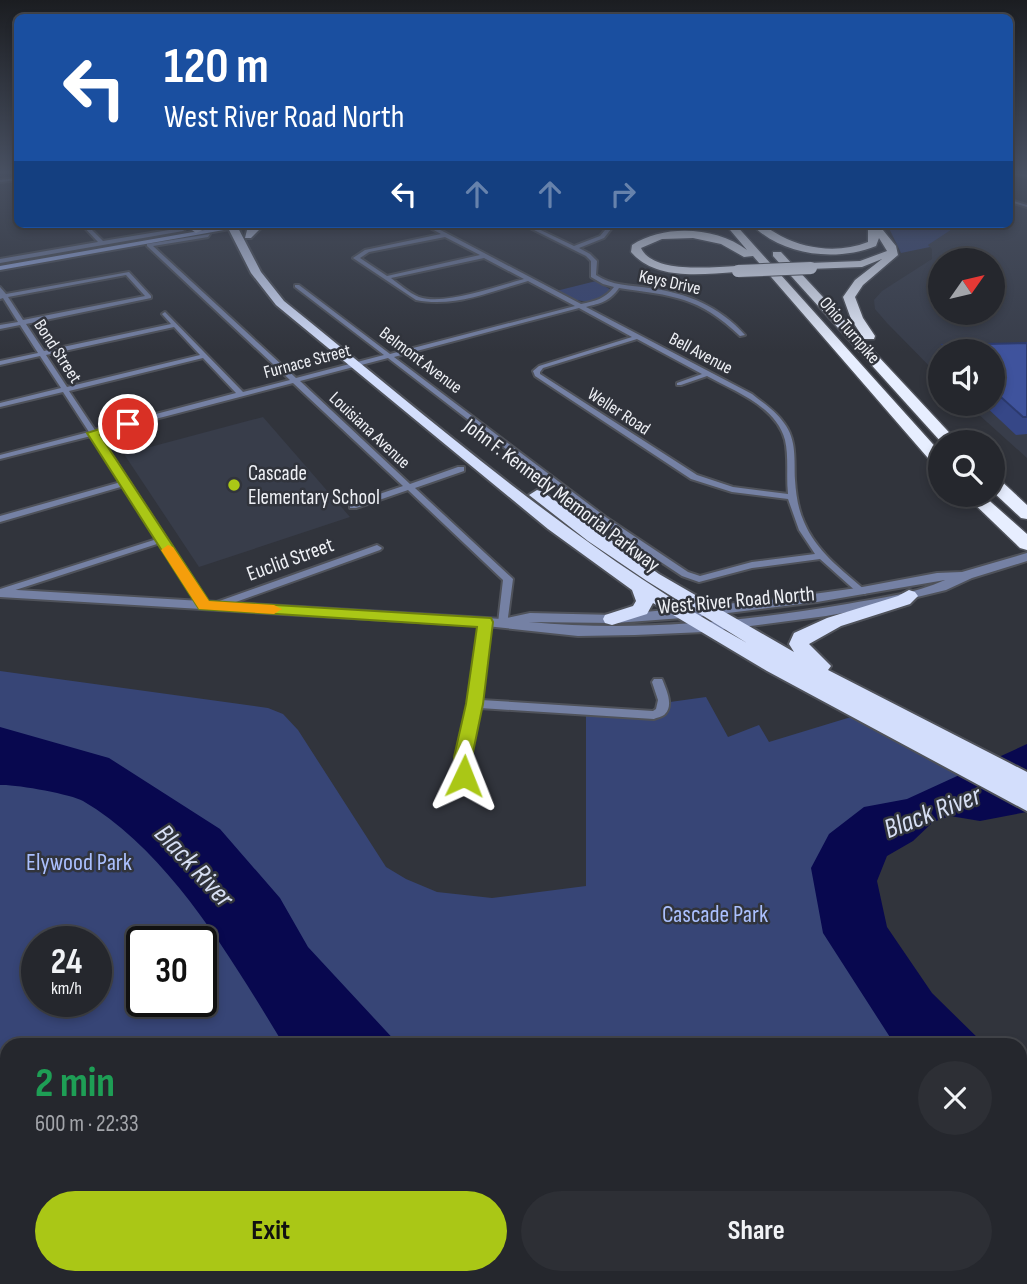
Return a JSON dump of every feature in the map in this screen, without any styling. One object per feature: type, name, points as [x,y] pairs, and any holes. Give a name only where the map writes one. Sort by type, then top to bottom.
[{"type":"highway","name":"John F. Kennedy Memorial Parkway","points":[[243,232],[281,289],[362,363],[554,526],[682,613],[728,624],[859,694],[882,715],[1027,782]]},
{"type":"highway","points":[[658,232],[633,242],[629,247],[630,255],[642,263],[671,271],[862,264],[879,259],[887,252],[875,232]]},
{"type":"highway","name":"Ohio Turnpike","points":[[737,232],[928,449]]},
{"type":"highway","name":"Ohio Turnpike","points":[[755,232],[939,430]]},
{"type":"highway","points":[[766,232],[785,243],[833,251],[863,248],[872,244],[872,232]]},
{"type":"highway","points":[[876,232],[893,251],[891,257],[852,289],[848,297],[849,308],[890,364],[947,430]]},
{"type":"highway","points":[[737,270],[673,268],[647,261],[636,250],[644,242],[664,236],[692,235],[726,242],[741,249],[806,313]]},
{"type":"highway","points":[[810,267],[858,267],[886,261]]},
{"type":"highway","name":"John F. Kennedy Memorial Parkway","points":[[362,363],[600,543],[705,618],[882,715],[1027,802]]},
{"type":"highway","points":[[1005,493],[1022,509]]},
{"type":"highway","points":[[986,507],[1027,544]]},
{"type":"highway","points":[[612,619],[640,610],[645,601],[641,587]]},
{"type":"highway","points":[[859,694],[803,651],[799,644],[800,638],[816,629],[909,596]]},
{"type":"main road","points":[[0,264],[166,232]]},
{"type":"main road","points":[[0,264],[202,232]]},
{"type":"street","points":[[91,232],[102,243]]},
{"type":"street","points":[[0,264],[166,232]]},
{"type":"street","name":"Bell Avenue","points":[[440,232],[758,402],[782,423],[791,441],[793,497],[802,528],[821,556],[862,592]]},
{"type":"street","name":"Keys Drive","points":[[541,232],[592,258],[593,276],[617,287],[666,292],[698,301],[718,312],[742,335]]},
{"type":"street","points":[[575,248],[602,237],[606,232]]},
{"type":"street","name":"Louisiana Avenue","points":[[208,235],[149,245],[508,579],[503,623]]},
{"type":"street","points":[[446,235],[366,251],[357,256],[359,261],[416,298],[430,301],[529,279]]},
{"type":"street","points":[[385,278],[485,256]]},
{"type":"street","points":[[0,327],[149,297],[127,273],[1,294]]},
{"type":"street","name":"Belmont Avenue","points":[[297,286],[604,520],[685,574],[699,579],[752,565],[821,556]]},
{"type":"street","name":"Furnace Street","points":[[0,457],[607,299],[617,287]]},
{"type":"street","name":"Bond Street","points":[[1,294],[162,540],[210,606]]},
{"type":"street","points":[[165,314],[241,394]]},
{"type":"street","points":[[0,363],[175,325]]},
{"type":"street","name":"Weller Road","points":[[638,337],[541,366],[536,371],[537,375],[694,477],[732,489],[793,497]]},
{"type":"street","points":[[0,405],[205,356]]},
{"type":"street","points":[[678,383],[707,374]]},
{"type":"street","points":[[354,506],[461,469]]},
{"type":"street","points":[[0,519],[125,483]]},
{"type":"street","points":[[0,593],[162,540]]},
{"type":"street","name":"Euclid Street","points":[[210,606],[377,548]]},
{"type":"street","name":"West River Road North","points":[[728,624],[827,612],[909,596],[1027,557]]},
{"type":"street","name":"West River Road North","points":[[0,593],[503,623],[519,627],[578,631],[705,618],[937,577],[967,575]]},
{"type":"street","name":"West River Road North","points":[[503,623],[518,617],[612,619],[682,613]]},
{"type":"street","points":[[464,776],[463,757],[475,704],[486,622]]},
{"type":"street","points":[[475,704],[654,715],[661,712],[664,704],[659,682]]},
{"type":"shaded area","points":[[948,232],[1027,232],[1027,458],[1005,438],[1005,430],[996,430],[980,416],[1005,416],[1005,339],[928,339],[928,365],[875,309],[874,300],[882,291],[928,262],[928,326],[1005,325],[1005,248],[931,248],[928,245]]},
{"type":"shaded area","name":"Cascade Elementary School","points":[[263,417],[350,517],[199,567],[124,454]]},
{"type":"green space","points":[[891,232],[948,232],[928,245],[930,247],[901,253]]},
{"type":"green space","points":[[596,281],[611,290],[598,300],[578,300],[556,291]]},
{"type":"green space","name":"Cascade Park","points":[[0,671],[268,708],[283,714],[298,730],[386,867],[437,892],[492,898],[586,886],[586,714],[655,719],[664,714],[670,702],[706,697],[728,737],[759,725],[769,742],[851,717],[987,790],[905,818],[843,886],[932,1038],[0,1038]]},
{"type":"water","name":"Black River","points":[[0,727],[109,758],[220,829],[280,898],[308,947],[392,1038],[280,1038],[217,940],[217,926],[208,926],[171,878],[144,849],[83,801],[67,795],[0,785]]},
{"type":"water","name":"Black River","points":[[1027,744],[1027,812],[980,821],[950,816],[933,822],[913,841],[887,856],[877,881],[887,927],[932,993],[978,1038],[890,1038],[823,933],[811,868],[829,834],[864,807],[907,799]]},
{"type":"building","points":[[1027,343],[1027,417],[1023,417],[1005,401],[1005,344]]},
{"type":"slow traffic","points":[[168,550],[205,605],[274,609]]},
{"type":"place","name":"Cascade Elementary School","points":[[234,485]]},
{"type":"route","points":[[128,424],[93,433],[205,605],[486,622],[475,704],[463,757],[464,776]]},
{"type":"park label","name":"Elywood Park","points":[[79,862]]}]
